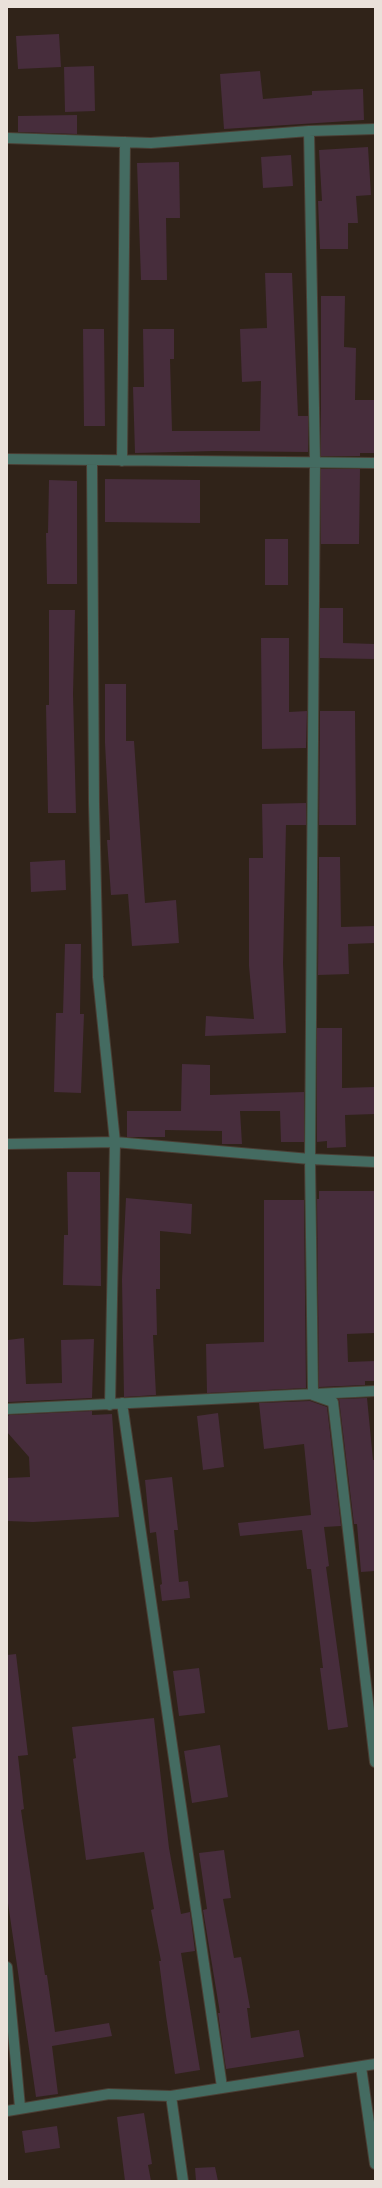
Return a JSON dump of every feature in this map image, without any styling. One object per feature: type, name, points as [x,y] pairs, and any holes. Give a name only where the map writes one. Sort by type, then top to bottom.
[{"type":"street","points":[[7,138],[151,143],[309,131],[375,129]]},
{"type":"street","points":[[309,131],[315,463],[310,1159],[313,1395]]},
{"type":"street","points":[[122,461],[125,142]]},
{"type":"street","points":[[7,459],[375,463]]},
{"type":"street","points":[[92,461],[94,803],[98,977],[115,1142],[110,1405]]},
{"type":"street","points":[[7,1144],[115,1142],[310,1159],[375,1162]]},
{"type":"street","points":[[7,1409],[375,1391]]},
{"type":"street","points":[[313,1395],[333,1402],[375,1762]]},
{"type":"street","points":[[122,1403],[222,2087]]},
{"type":"street","points":[[7,1967],[20,2107]]},
{"type":"street","points":[[7,2111],[20,2107],[109,2094],[171,2096],[375,2064]]},
{"type":"street","points":[[362,2067],[375,2164]]},
{"type":"street","points":[[171,2096],[182,2181]]},
{"type":"building","points":[[59,34],[61,67],[18,69],[16,36]]},
{"type":"building","points":[[94,66],[95,111],[65,112],[64,67]]},
{"type":"building","points":[[260,71],[263,99],[312,95],[312,91],[363,89],[364,120],[224,129],[220,74]]},
{"type":"building","points":[[77,115],[77,134],[18,132],[18,116]]},
{"type":"building","points":[[368,147],[371,195],[356,196],[358,223],[348,223],[348,249],[320,249],[318,201],[322,201],[319,150]]},
{"type":"building","points":[[291,155],[293,186],[263,188],[261,157]]},
{"type":"building","points":[[179,162],[180,218],[166,218],[167,280],[141,280],[137,163]]},
{"type":"building","points":[[265,273],[292,273],[298,416],[308,416],[308,452],[214,451],[135,453],[133,387],[144,387],[143,329],[174,329],[174,359],[170,359],[172,431],[260,431],[261,381],[242,382],[240,329],[267,328]]},
{"type":"building","points":[[321,296],[345,296],[344,347],[356,348],[355,400],[375,400],[375,453],[360,453],[360,456],[321,456]]},
{"type":"building","points":[[83,329],[104,329],[105,426],[84,426]]},
{"type":"building","points":[[321,469],[360,469],[359,544],[321,544]]},
{"type":"building","points":[[105,479],[200,480],[200,523],[105,522]]},
{"type":"building","points":[[49,480],[77,481],[77,584],[47,584],[46,533],[48,533]]},
{"type":"building","points":[[265,539],[288,539],[288,585],[265,585]]},
{"type":"building","points":[[320,608],[343,608],[343,643],[375,644],[375,659],[320,658]]},
{"type":"building","points":[[49,610],[75,610],[73,694],[76,813],[48,813],[46,705],[49,705]]},
{"type":"building","points":[[261,638],[289,638],[289,712],[307,711],[306,748],[262,749]]},
{"type":"building","points":[[105,684],[126,684],[126,741],[134,741],[145,903],[176,900],[179,943],[132,946],[128,894],[111,895],[107,840],[110,840],[105,743]]},
{"type":"building","points":[[320,711],[355,711],[356,825],[319,825]]},
{"type":"building","points":[[306,803],[306,825],[286,825],[283,963],[286,1033],[205,1036],[206,1016],[254,1019],[249,966],[249,858],[263,858],[262,804]]},
{"type":"building","points":[[319,857],[340,857],[341,927],[375,926],[375,943],[348,944],[349,974],[318,975]]},
{"type":"building","points":[[65,860],[66,890],[31,892],[30,862]]},
{"type":"building","points":[[65,944],[81,944],[80,1014],[84,1014],[81,1093],[54,1092],[56,1013],[63,1013]]},
{"type":"building","points":[[317,1028],[342,1028],[342,1088],[375,1087],[375,1114],[345,1115],[346,1147],[327,1148],[327,1141],[317,1142]]},
{"type":"building","points":[[182,1064],[210,1065],[210,1095],[304,1092],[304,1142],[281,1142],[280,1111],[240,1111],[242,1144],[222,1144],[222,1131],[165,1130],[165,1137],[127,1137],[127,1111],[181,1111]]},
{"type":"building","points":[[67,1172],[100,1172],[101,1286],[63,1285],[64,1235],[68,1235]]},
{"type":"building","points":[[319,1191],[375,1191],[375,1333],[347,1334],[348,1362],[375,1361],[375,1381],[365,1381],[365,1385],[319,1387],[317,1199],[319,1199]]},
{"type":"building","points":[[126,1198],[192,1204],[191,1234],[160,1231],[160,1289],[156,1289],[157,1335],[153,1335],[156,1395],[124,1397],[122,1279]]},
{"type":"building","points":[[264,1200],[304,1200],[306,1388],[207,1393],[206,1344],[264,1342]]},
{"type":"building","points":[[24,1338],[26,1384],[62,1383],[61,1340],[94,1339],[92,1398],[8,1402],[8,1340]]},
{"type":"building","points":[[367,1398],[373,1460],[375,1460],[375,1571],[361,1572],[357,1524],[354,1524],[339,1399]]},
{"type":"building","points":[[310,1401],[327,1407],[341,1526],[324,1527],[329,1566],[326,1567],[348,1727],[328,1730],[320,1668],[323,1668],[311,1569],[307,1569],[302,1530],[240,1536],[238,1523],[311,1515],[304,1444],[264,1449],[259,1403]]},
{"type":"building","points":[[92,1411],[92,1415],[112,1414],[119,1517],[33,1522],[7,1521],[7,1478],[30,1477],[29,1457],[7,1432],[7,1417],[9,1415]]},
{"type":"building","points":[[218,1413],[224,1467],[203,1470],[197,1416]]},
{"type":"building","points":[[172,1477],[178,1530],[174,1530],[179,1582],[188,1581],[190,1598],[162,1601],[160,1585],[162,1584],[156,1532],[150,1533],[145,1480]]},
{"type":"building","points":[[16,1654],[28,1755],[18,1756],[24,1809],[21,1810],[45,1975],[47,1975],[55,2032],[109,2023],[112,2036],[52,2046],[58,2094],[36,2097],[7,1896],[7,1655]]},
{"type":"building","points":[[199,1668],[205,1713],[179,1716],[173,1671]]},
{"type":"building","points":[[154,1718],[169,1848],[181,1914],[190,1912],[195,1951],[181,1953],[200,2070],[175,2074],[159,1961],[161,1961],[151,1910],[154,1909],[144,1852],[86,1860],[73,1759],[76,1758],[72,1727]]},
{"type":"building","points":[[220,1745],[228,1797],[192,1803],[184,1751]]},
{"type":"building","points":[[224,1850],[231,1898],[223,1899],[234,1958],[241,1957],[250,2008],[247,2008],[251,2038],[299,2030],[304,2057],[226,2069],[218,2013],[220,2013],[203,1910],[207,1909],[199,1853]]},
{"type":"building","points":[[144,2113],[152,2164],[148,2165],[151,2181],[125,2181],[117,2117]]},
{"type":"building","points":[[57,2126],[60,2148],[25,2153],[22,2131]]},
{"type":"building","points":[[215,2167],[218,2181],[196,2181],[195,2168]]}]
